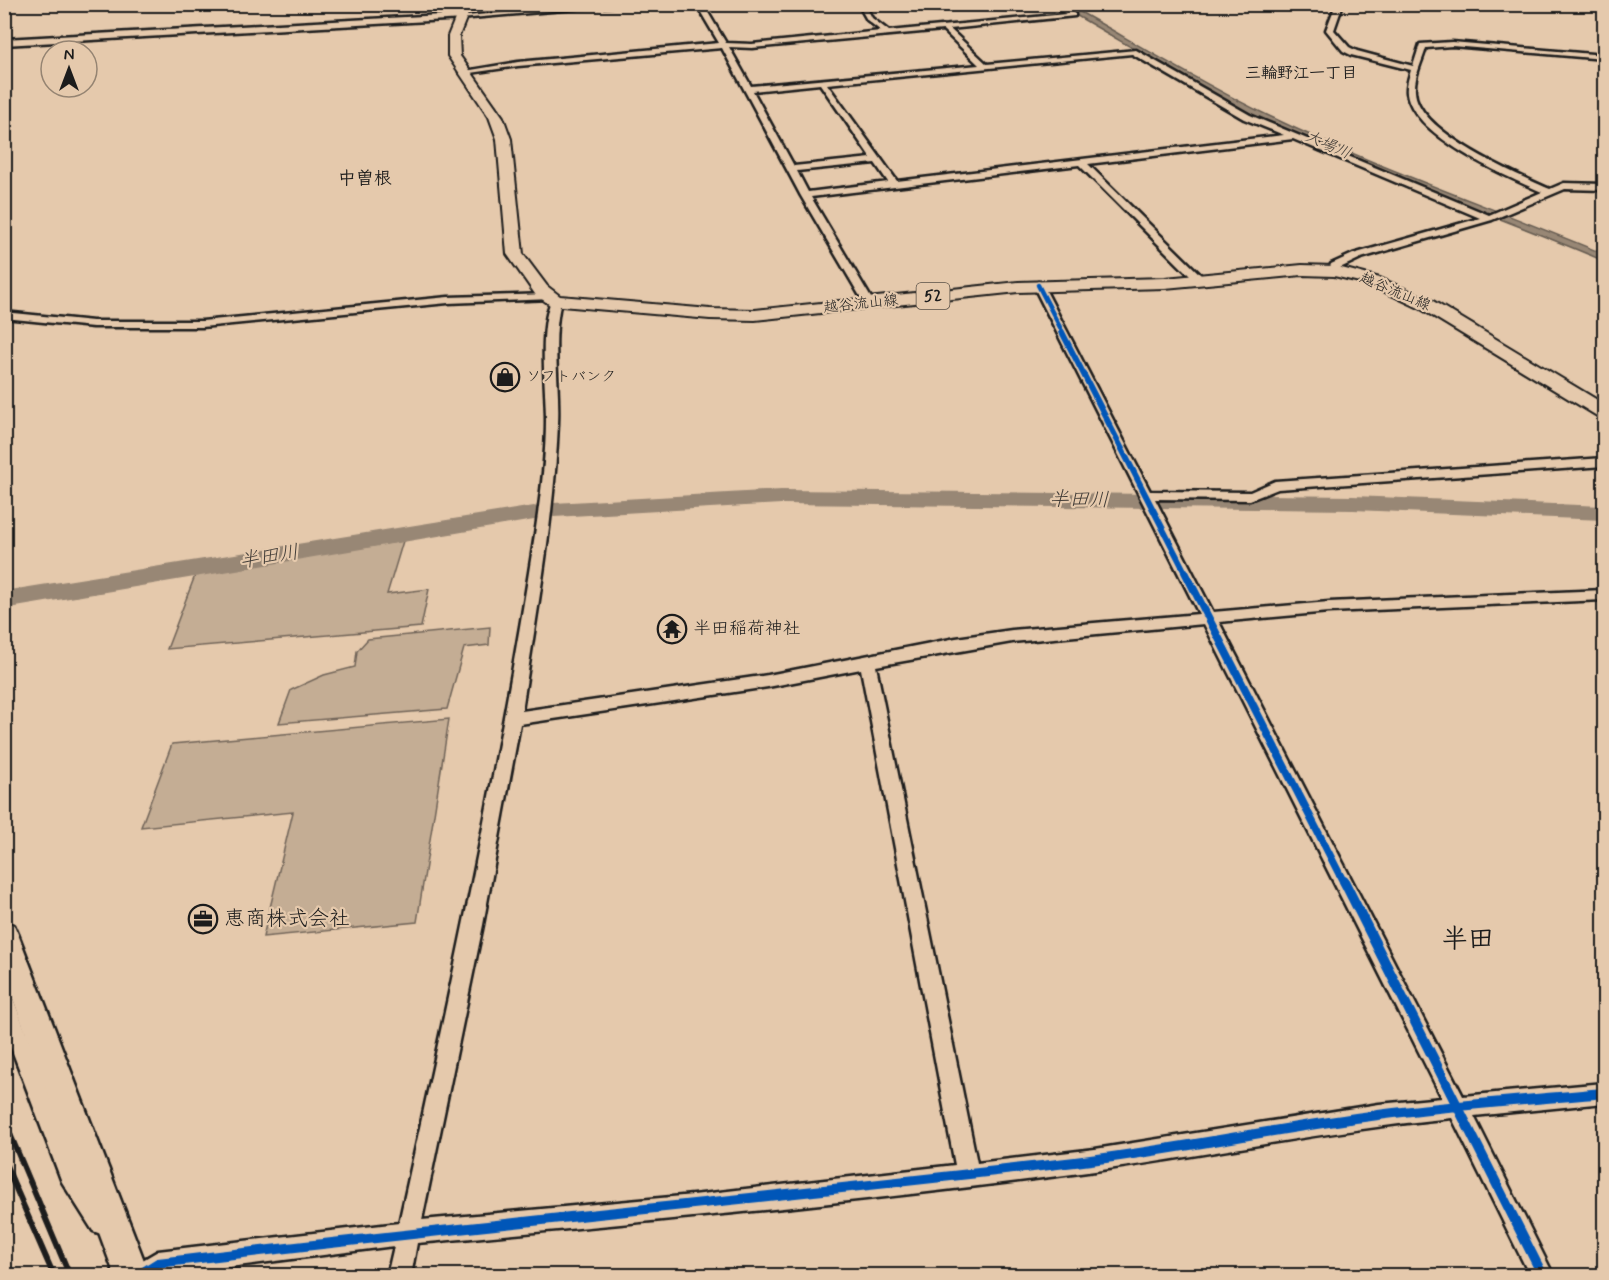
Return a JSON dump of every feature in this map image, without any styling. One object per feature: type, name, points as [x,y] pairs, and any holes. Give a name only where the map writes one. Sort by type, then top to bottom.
[{"type":"main road","points":[[464,11],[454,30],[452,48],[463,72],[499,122],[504,139],[513,247],[527,273],[552,299]]},
{"type":"main road","name":"越谷流山線","points":[[552,299],[740,315],[1038,285],[1201,281],[1302,270],[1334,271],[1374,281],[1427,305],[1605,412]]},
{"type":"street","points":[[5,42],[464,11],[628,4]]},
{"type":"street","points":[[699,4],[869,303]]},
{"type":"street","points":[[861,4],[869,19],[888,33]]},
{"type":"street","points":[[463,72],[518,64],[723,45],[753,46],[1072,15],[1054,4]]},
{"type":"street","points":[[1340,4],[1330,30],[1346,49],[1417,69]]},
{"type":"street","points":[[944,27],[985,66]]},
{"type":"street","points":[[1549,192],[1489,164],[1433,128],[1415,105],[1411,95],[1411,85],[1423,46],[1548,51],[1605,57]]},
{"type":"street","points":[[748,89],[1133,52],[1247,117],[1490,218]]},
{"type":"street","points":[[822,82],[894,184]]},
{"type":"street","points":[[806,195],[1294,137]]},
{"type":"street","points":[[792,170],[877,160]]},
{"type":"street","points":[[1081,162],[1201,281]]},
{"type":"street","points":[[1334,271],[1335,266],[1356,256],[1490,218],[1564,186],[1605,187]]},
{"type":"street","points":[[1038,285],[1542,1275]]},
{"type":"street","points":[[4,315],[93,324],[202,324],[448,300],[552,299],[550,352],[552,423],[543,525],[513,718],[474,925],[399,1275]]},
{"type":"street","points":[[1148,499],[1239,496],[1258,494],[1275,485],[1605,462]]},
{"type":"street","points":[[513,718],[768,681],[956,644],[1012,636],[1340,606],[1605,595]]},
{"type":"street","points":[[867,661],[968,1175]]},
{"type":"street","points":[[4,934],[66,1091],[116,1234],[135,1275],[158,1263],[408,1233],[693,1206],[968,1175],[1095,1160],[1379,1115],[1605,1094]]},
{"type":"street","points":[[4,1001],[73,1182],[104,1228],[116,1234]]},
{"type":"shaded area","points":[[403,541],[387,594],[429,589],[421,627],[167,649],[196,573]]},
{"type":"shaded area","points":[[490,627],[489,645],[464,648],[447,709],[279,723],[291,690],[324,675],[355,667],[357,651],[368,639]]},
{"type":"shaded area","points":[[449,719],[417,922],[263,937],[293,812],[141,827],[172,744]]},
{"type":"water","name":"大場川","points":[[1058,5],[1068,5],[1267,115],[1392,170],[1604,254],[1604,261],[1366,166],[1288,132],[1201,87]]},
{"type":"waterway","name":"半田川","points":[[554,510],[781,497],[1353,503],[1604,513]]},
{"type":"waterway","name":"半田川","points":[[4,600],[534,513]]},
{"type":"railway","points":[[4,1120],[70,1276]]},
{"type":"railway","points":[[4,1161],[54,1276]]},
{"type":"cycle path","points":[[1038,285],[1543,1276]]},
{"type":"cycle path","points":[[137,1276],[158,1263],[408,1233],[693,1206],[968,1175],[1095,1160],[1379,1115],[1604,1093]]},
{"type":"place","name":"ソフトバンク","points":[[505,377]]},
{"type":"place","name":"半田稲荷神社","points":[[672,629]]},
{"type":"place","name":"恵商株式会社","points":[[203,919]]},
{"type":"district","name":"三輪野江一丁目","points":[[1301,73]]},
{"type":"district","name":"中曽根","points":[[365,179]]},
{"type":"district","name":"半田","points":[[1468,940]]}]
